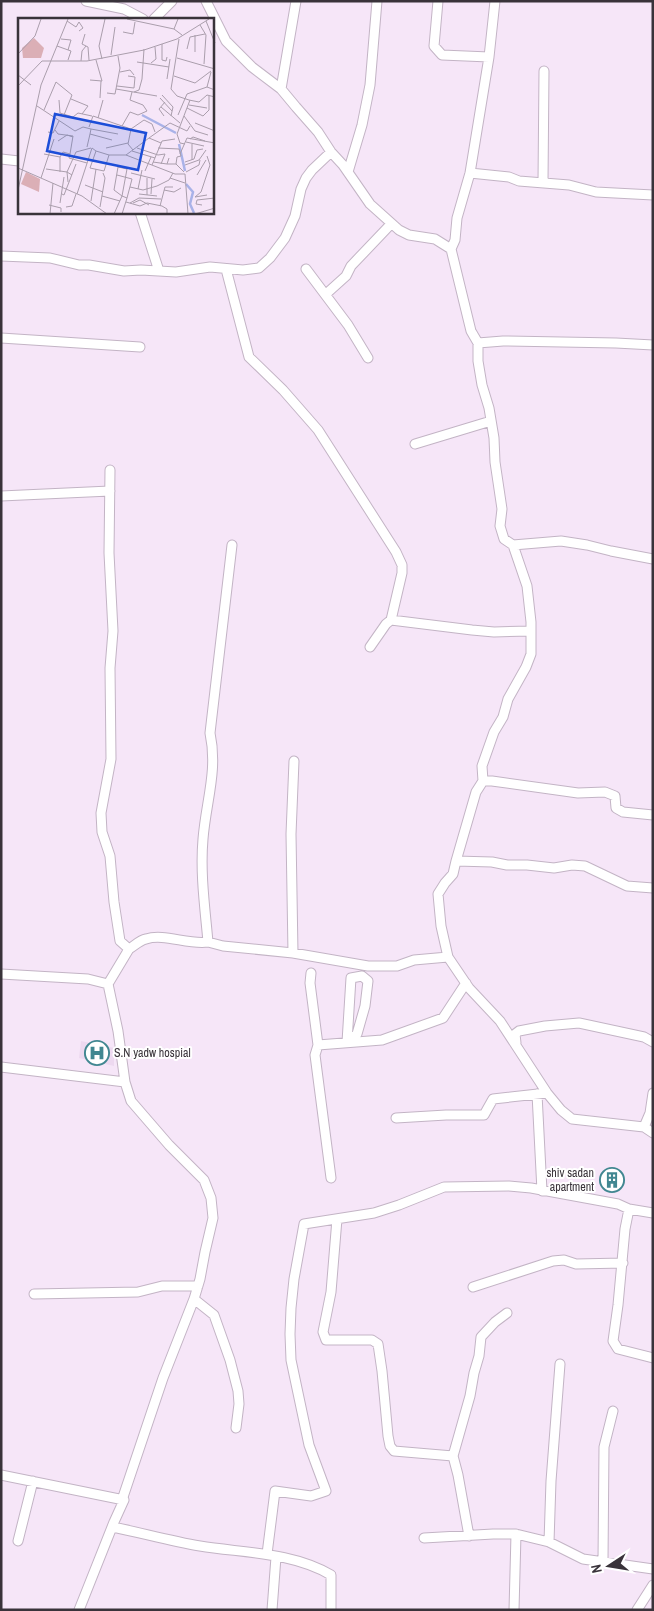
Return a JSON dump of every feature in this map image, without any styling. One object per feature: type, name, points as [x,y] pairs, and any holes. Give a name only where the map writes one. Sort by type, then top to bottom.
[{"type":"street","points":[[86,1],[124,9],[141,18]]},
{"type":"street","points":[[206,1],[226,41],[252,67],[281,89],[318,132],[370,204],[391,224],[409,235],[435,239],[451,249]]},
{"type":"street","points":[[281,89],[296,1]]},
{"type":"street","points":[[348,172],[362,126],[370,85],[377,1]]},
{"type":"street","points":[[438,1],[434,46],[437,51],[442,55],[489,57]]},
{"type":"street","points":[[495,1],[489,57],[470,173],[458,218],[455,240],[451,249],[471,331],[478,342],[478,361],[482,386],[489,408],[502,509],[500,526],[504,539],[513,546],[527,586],[531,654],[508,699],[503,717],[494,732],[482,766],[482,781],[476,792],[452,874],[438,894],[440,919],[448,958],[466,983],[487,1005],[516,1043],[547,1093],[561,1110],[572,1119],[644,1127],[653,1133]]},
{"type":"street","points":[[155,18],[168,4]]},
{"type":"street","points":[[543,182],[544,71]]},
{"type":"street","points":[[1,256],[50,258],[79,265],[124,271],[176,272],[210,267],[226,270],[258,268],[280,247],[295,216],[300,189],[312,170],[331,152]]},
{"type":"street","points":[[1,159],[18,161]]},
{"type":"street","points":[[470,173],[509,177],[519,181],[569,185],[596,192],[653,195]]},
{"type":"street","points":[[141,214],[160,272]]},
{"type":"street","points":[[326,294],[346,276],[351,266],[391,224]]},
{"type":"street","points":[[306,269],[348,325],[368,358]]},
{"type":"street","points":[[226,270],[249,357],[283,390],[318,430],[396,552],[402,565],[402,573],[391,620],[370,647]]},
{"type":"street","points":[[1,338],[140,346]]},
{"type":"street","points":[[478,342],[653,345]]},
{"type":"street","points":[[414,444],[491,421]]},
{"type":"street","points":[[110,470],[109,553],[113,631],[110,668],[111,759],[101,813],[102,832],[110,856],[120,941],[130,949]]},
{"type":"street","points":[[1,496],[110,491]]},
{"type":"street","points":[[513,546],[561,541],[653,559]]},
{"type":"street","points":[[208,942],[202,859],[204,820],[214,761],[210,732],[232,545]]},
{"type":"street","points":[[391,620],[494,632],[530,631]]},
{"type":"street","points":[[293,953],[291,834],[294,761]]},
{"type":"street","points":[[482,781],[578,793],[605,792],[614,796],[616,808],[623,812],[653,815]]},
{"type":"street","points":[[456,861],[492,862],[507,865],[554,868],[572,865],[585,866],[627,886],[653,888]]},
{"type":"street","points":[[79,1610],[124,1500],[123,1497],[145,1426],[194,1299],[213,1218],[212,1198],[204,1180],[169,1145],[132,1101],[124,1082],[118,1031],[108,984],[130,949],[146,938],[200,943],[208,942],[224,946],[293,953],[368,966],[396,966],[414,960],[448,958]]},
{"type":"street","points":[[311,973],[310,983],[318,1045],[315,1055],[331,1178]]},
{"type":"street","points":[[1,974],[88,979],[108,984]]},
{"type":"street","points":[[362,976],[368,981],[364,1006],[357,1034],[347,1042],[351,978],[362,976]]},
{"type":"street","points":[[318,1045],[382,1040],[443,1018],[466,983]]},
{"type":"street","points":[[516,1043],[515,1034],[519,1031],[579,1023],[644,1037],[653,1042]]},
{"type":"street","points":[[1,1067],[124,1082]]},
{"type":"street","points":[[396,1118],[446,1115],[484,1116],[493,1099],[547,1093]]},
{"type":"street","points":[[644,1127],[650,1113],[653,1093]]},
{"type":"street","points":[[537,1094],[542,1190]]},
{"type":"street","points":[[272,1610],[275,1491],[311,1496],[326,1491],[309,1445],[291,1360],[290,1334],[294,1279],[304,1224],[374,1213],[400,1205],[444,1187],[509,1186],[542,1190],[618,1204],[629,1209],[653,1212]]},
{"type":"street","points":[[629,1209],[625,1229],[613,1341],[618,1349],[653,1358]]},
{"type":"street","points":[[337,1219],[332,1292],[323,1332],[324,1337],[326,1340],[372,1340],[378,1344],[388,1436],[390,1446],[394,1451],[453,1456]]},
{"type":"street","points":[[473,1288],[559,1260],[576,1264],[622,1263]]},
{"type":"street","points":[[34,1294],[138,1292],[162,1286],[198,1286]]},
{"type":"street","points":[[194,1299],[214,1315],[230,1360],[239,1397],[236,1428]]},
{"type":"street","points":[[469,1536],[453,1456],[470,1396],[479,1356],[481,1337],[495,1322],[507,1313]]},
{"type":"street","points":[[549,1542],[552,1454],[560,1364]]},
{"type":"street","points":[[603,1561],[604,1447],[613,1411]]},
{"type":"street","points":[[1,1476],[124,1500]]},
{"type":"street","points":[[18,1541],[32,1481]]},
{"type":"street","points":[[113,1527],[200,1546],[272,1556],[315,1566],[331,1575],[331,1610]]},
{"type":"street","points":[[514,1610],[516,1534]]},
{"type":"street","points":[[424,1538],[516,1534],[549,1542],[583,1559],[653,1569]]},
{"type":"street","points":[[637,1610],[653,1585]]},
{"type":"shaded area","name":"S.N yadw hospial","points":[[81,1041],[114,1048],[114,1066],[79,1058]]},
{"type":"place","name":"S.N yadw hospial","points":[[97,1053]]},
{"type":"place","name":"shiv sadan apartment","points":[[612,1180]]}]
